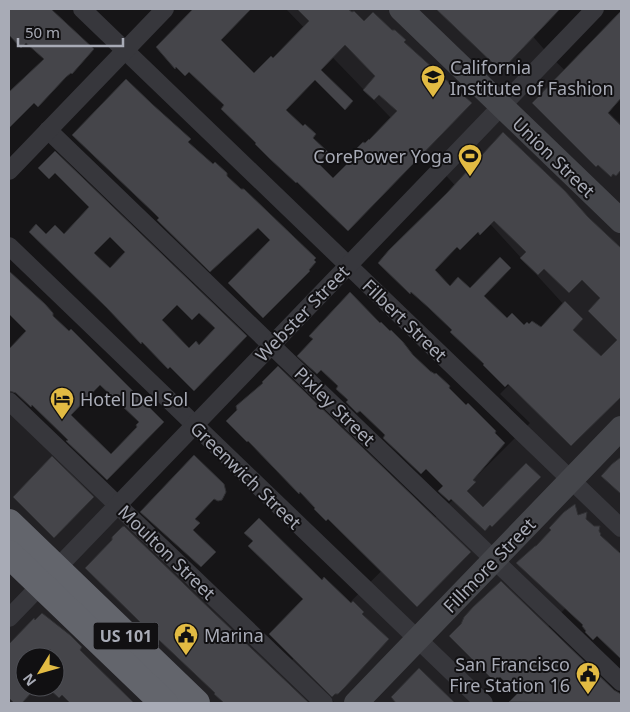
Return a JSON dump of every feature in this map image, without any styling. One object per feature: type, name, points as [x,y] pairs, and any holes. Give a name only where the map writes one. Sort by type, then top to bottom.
[{"type":"highway","name":"US 101","points":[[9,523],[48,577],[164,703]]},
{"type":"highway","name":"US 101","points":[[9,554],[48,577],[196,703]]},
{"type":"street","name":"Filbert Street","points":[[82,9],[621,528]]},
{"type":"street","points":[[9,171],[165,9]]},
{"type":"street","name":"Union Street","points":[[401,9],[621,221]]},
{"type":"street","name":"Webster Street","points":[[9,618],[595,9]]},
{"type":"street","name":"Pixley Street","points":[[48,130],[621,682]]},
{"type":"street","name":"Greenwich Street","points":[[9,246],[484,703]]},
{"type":"street","name":"Moulton Street","points":[[9,401],[324,703]]},
{"type":"street","name":"Fillmore Street","points":[[356,703],[621,428]]},
{"type":"shaded area","points":[[286,9],[509,9],[550,56],[621,124],[621,550],[475,703],[335,703],[291,661],[530,423],[500,394],[575,317],[440,169]]},
{"type":"shaded area","points":[[9,408],[316,703],[9,703]]},
{"type":"building","points":[[9,9],[51,9],[94,49],[72,74],[66,77],[38,107],[34,103],[9,128],[9,92],[44,59],[26,43],[21,48],[9,35]]},
{"type":"building","points":[[193,9],[251,9],[221,40],[254,73],[271,56],[273,58],[309,21],[297,9],[348,9],[352,12],[354,11],[364,21],[373,12],[406,40],[404,42],[472,103],[348,231],[255,144],[221,109],[224,105],[189,72],[185,76],[176,67],[175,69],[156,47]],"holes":[[[345,45],[375,76],[363,90],[374,100],[379,95],[397,111],[369,140],[365,143],[363,142],[349,156],[352,159],[333,178],[318,163],[328,152],[313,138],[316,134],[305,124],[303,126],[286,110],[315,80],[345,110],[353,101],[321,70]]]},
{"type":"building","points":[[436,9],[560,9],[501,71]]},
{"type":"building","points":[[621,11],[621,98],[608,113],[621,126],[621,170],[616,176],[613,174],[611,177],[598,165],[596,167],[532,103]]},
{"type":"building","points":[[126,79],[191,139],[188,142],[213,164],[215,162],[227,173],[227,176],[241,189],[244,189],[316,258],[314,260],[316,262],[310,271],[263,318],[228,283],[270,240],[258,228],[210,272],[157,220],[159,218],[155,214],[72,135]]},
{"type":"building","points":[[503,132],[621,248],[621,397],[571,446],[508,384],[505,387],[450,332],[452,330],[411,292],[410,294],[378,263],[447,193]],"holes":[[[494,221],[526,252],[520,258],[538,275],[544,269],[569,293],[582,280],[600,298],[588,311],[617,340],[601,356],[573,330],[583,319],[565,301],[541,327],[532,321],[524,325],[512,313],[507,318],[484,296],[511,268],[500,257],[470,288],[458,277],[450,286],[435,270],[457,247],[460,250],[478,232],[480,235]]]},
{"type":"building","points":[[55,151],[247,336],[194,391],[170,367],[168,369],[142,342],[141,344],[29,232],[36,224],[46,234],[55,225],[64,234],[89,207],[55,173],[49,179],[38,168]],"holes":[[[110,237],[125,252],[110,268],[94,253]],[[177,305],[192,320],[199,313],[215,328],[199,345],[196,341],[189,348],[162,320]]]},
{"type":"building","points":[[9,271],[45,304],[53,313],[53,316],[69,331],[71,329],[164,422],[107,480],[32,405],[31,407],[16,393],[9,391],[9,349],[26,331],[9,314]],"holes":[[[100,385],[139,422],[136,425],[137,427],[111,454],[71,415]]]},
{"type":"building","points":[[350,292],[380,323],[391,330],[430,371],[436,373],[450,386],[449,388],[466,405],[468,403],[496,431],[495,433],[505,443],[473,480],[476,482],[467,491],[483,507],[526,463],[541,477],[492,527],[490,525],[485,531],[451,499],[449,501],[438,491],[443,486],[426,469],[421,474],[383,438],[385,435],[360,411],[357,413],[346,402],[348,400],[336,389],[338,386],[321,370],[317,374],[297,356],[313,339],[309,336]]},
{"type":"building","points":[[278,366],[471,552],[417,607],[328,519],[326,521],[300,492],[299,494],[226,421],[237,410],[236,406],[263,383]]},
{"type":"building","points":[[194,455],[224,484],[226,492],[222,500],[214,499],[195,519],[200,523],[193,530],[216,552],[201,567],[140,512]]},
{"type":"building","points":[[52,456],[94,497],[54,538],[13,497]]},
{"type":"building","points":[[621,457],[621,494],[601,476]]},
{"type":"building","points":[[575,504],[578,515],[587,512],[586,519],[594,526],[600,526],[600,535],[621,554],[621,659],[597,636],[593,640],[585,632],[583,625],[516,563],[536,546],[564,512]]},
{"type":"building","points":[[259,518],[322,580],[324,577],[351,603],[353,601],[364,612],[362,614],[389,639],[345,687],[332,697],[269,634],[303,599],[248,546],[253,541],[244,533]]},
{"type":"building","points":[[124,526],[309,703],[224,703],[214,694],[85,568]]},
{"type":"building","points":[[501,581],[614,690],[621,694],[621,703],[509,702],[517,694],[500,677],[495,682],[449,636],[461,624],[464,617],[473,607]]},
{"type":"building","points":[[42,613],[70,635],[82,647],[80,650],[134,703],[70,703],[64,697],[65,647],[15,647],[15,697],[27,697],[22,703],[14,703],[9,698],[9,644],[34,618],[35,620]]},
{"type":"building","points":[[419,668],[455,703],[396,703],[391,697]]},
{"type":"place","name":"California Institute of Fashion","points":[[433,98]]},
{"type":"place","name":"CorePower Yoga","points":[[470,177]]},
{"type":"place","name":"Hotel Del Sol","points":[[62,420]]},
{"type":"place","name":"Marina","points":[[186,656]]},
{"type":"place","name":"San Francisco Fire Station 16","points":[[588,695]]}]
